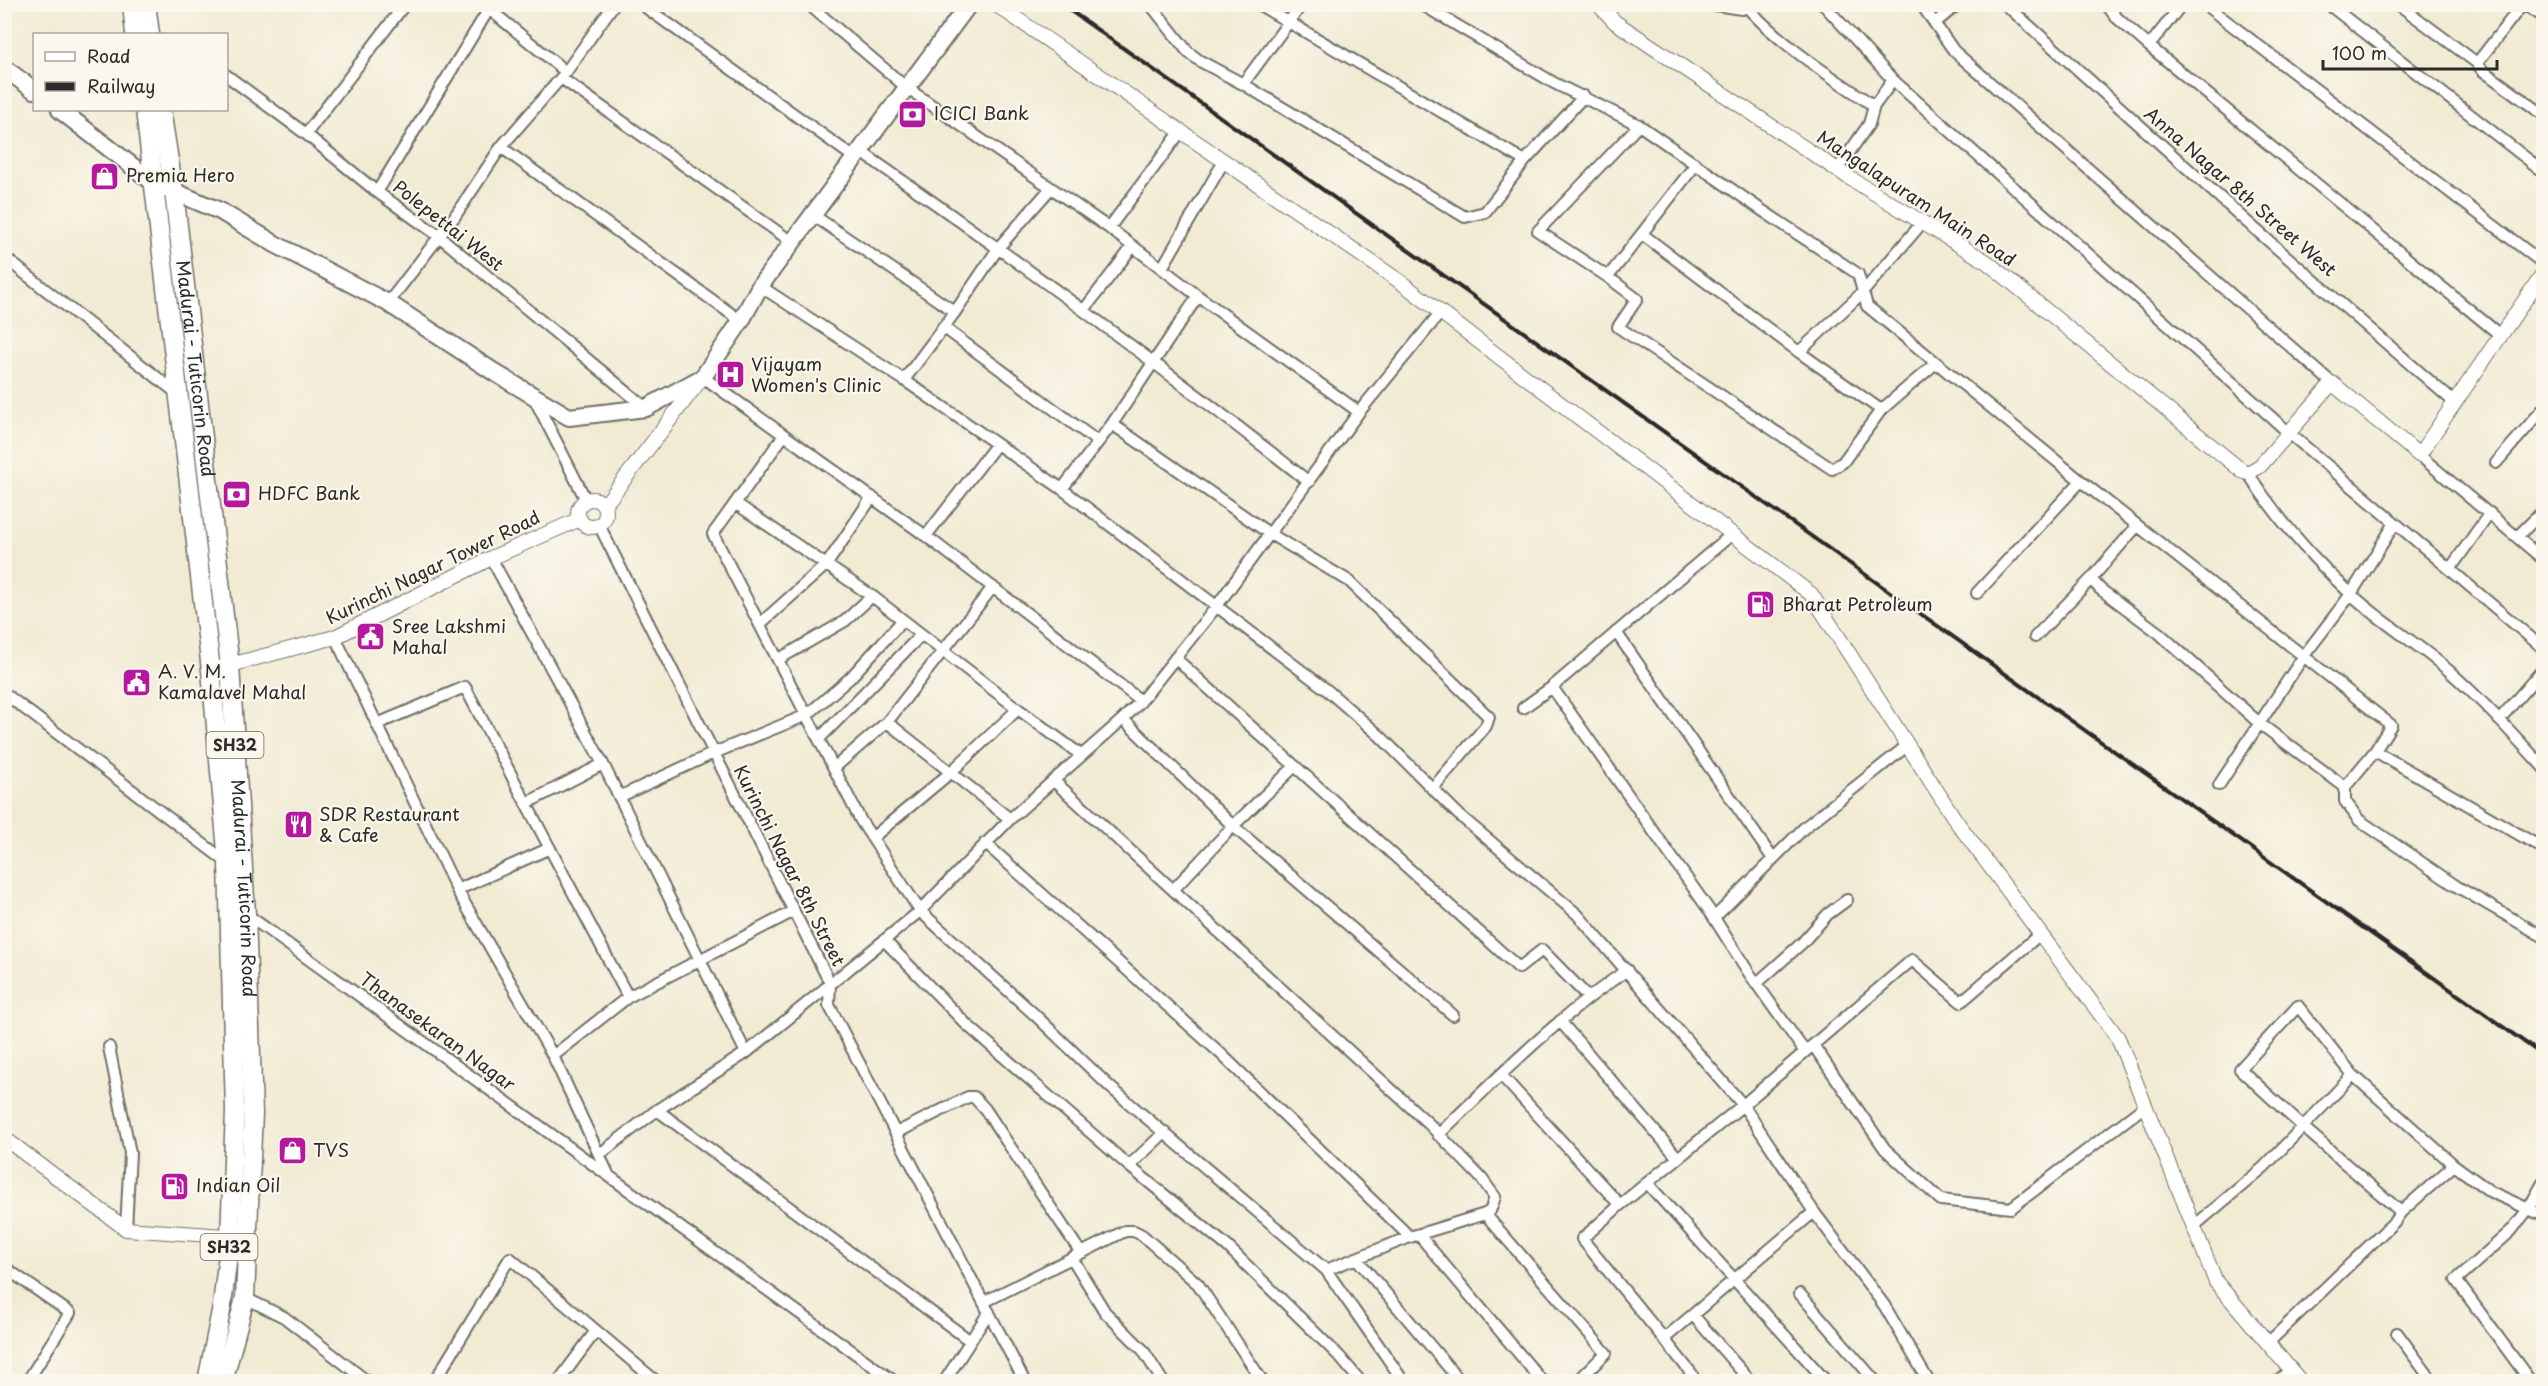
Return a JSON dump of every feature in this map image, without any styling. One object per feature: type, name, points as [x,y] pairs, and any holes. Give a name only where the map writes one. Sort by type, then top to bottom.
[{"type":"main road","points":[[132,4],[135,33]]},
{"type":"main road","points":[[146,4],[150,33]]},
{"type":"main road","points":[[61,111],[154,183],[220,212],[275,244],[388,303],[569,417],[646,408],[703,377],[741,321],[760,286],[969,4]]},
{"type":"main road","points":[[4,68],[33,89]]},
{"type":"main road","name":"Madurai - Tuticorin Road","points":[[145,111],[212,670],[228,863],[239,1237],[245,1298],[224,1382]]},
{"type":"main road","name":"Madurai - Tuticorin Road","points":[[161,111],[174,192],[230,666],[246,914],[253,1113],[239,1237],[207,1382]]},
{"type":"street","points":[[306,134],[405,4]]},
{"type":"street","points":[[388,303],[439,236],[501,147],[564,75],[614,4]]},
{"type":"street","points":[[641,4],[858,155],[999,247],[1309,482]]},
{"type":"street","points":[[808,4],[907,88],[1109,228],[1198,296],[1359,412]]},
{"type":"street","points":[[995,4],[1402,283],[1811,594],[1956,821],[2118,1038],[2217,1282],[2301,1382]]},
{"type":"street","points":[[1150,4],[1188,52],[1200,61],[1243,84],[1465,217],[1485,212],[1524,161],[1584,96]]},
{"type":"street","points":[[1258,4],[1524,161]]},
{"type":"street","points":[[1243,84],[1302,4]]},
{"type":"street","points":[[1421,4],[1554,83],[1639,124],[1858,274],[1867,306],[2137,526],[2391,725],[2375,751],[2344,787],[2345,801],[2359,820],[2456,886],[2544,937]]},
{"type":"street","name":"Mangalapuram Main Road","points":[[1598,4],[1615,22],[1837,170],[1987,262],[2242,471],[2248,473]]},
{"type":"street","points":[[1708,4],[1750,6],[1764,26],[1785,43],[1874,106]]},
{"type":"street","points":[[1822,4],[1893,80],[2289,433],[2544,649]]},
{"type":"street","points":[[1922,4],[1954,51],[2332,383],[2544,560]]},
{"type":"street","points":[[1935,23],[1958,4]]},
{"type":"street","name":"Anna Nagar 8th Street West","points":[[2005,4],[2239,214],[2455,403]]},
{"type":"street","points":[[2106,4],[2116,17],[2149,46],[2500,335]]},
{"type":"street","points":[[2149,46],[2182,4]]},
{"type":"street","points":[[2204,4],[2544,264]]},
{"type":"street","points":[[2328,4],[2544,172]]},
{"type":"street","points":[[2398,4],[2544,115]]},
{"type":"street","points":[[2477,63],[2521,5],[2544,17]]},
{"type":"street","points":[[377,192],[484,7],[564,75],[792,242]]},
{"type":"street","name":"Polepettai West","points":[[228,76],[306,134],[377,192],[439,236],[646,408]]},
{"type":"street","points":[[1837,170],[1869,124],[1874,106],[1893,80]]},
{"type":"street","points":[[1639,124],[1538,231],[1637,299],[1618,327],[1832,469],[1843,462],[1881,410],[1936,363]]},
{"type":"street","points":[[1109,228],[1181,131]]},
{"type":"street","points":[[501,147],[741,321]]},
{"type":"street","points":[[1162,268],[1224,161]]},
{"type":"street","points":[[1608,277],[1696,164]]},
{"type":"street","points":[[904,380],[955,312],[999,247],[1051,188]]},
{"type":"street","points":[[813,215],[955,312]]},
{"type":"street","points":[[1799,352],[1863,292],[1922,222]]},
{"type":"street","points":[[1642,234],[1799,352],[1881,410]]},
{"type":"street","points":[[1084,310],[1133,246]]},
{"type":"street","points":[[4,257],[179,395]]},
{"type":"street","points":[[2420,455],[2544,272]]},
{"type":"street","points":[[760,286],[904,380],[1062,489],[1327,690],[1380,736],[1432,789],[1577,914],[1743,1105],[1814,1212],[1884,1305],[1928,1381]]},
{"type":"street","points":[[1062,489],[1112,424],[1198,296]]},
{"type":"street","points":[[600,1154],[657,1110],[746,1053],[920,911],[1010,819],[1141,701],[1216,607],[1359,412],[1441,312]]},
{"type":"street","points":[[943,327],[1098,442]]},
{"type":"street","points":[[604,506],[703,377],[926,536],[1141,701]]},
{"type":"street","points":[[2332,383],[2260,466],[2248,473],[2267,503],[2351,594],[2447,670],[2544,768]]},
{"type":"street","points":[[532,395],[586,500]]},
{"type":"street","points":[[2496,463],[2544,408]]},
{"type":"street","points":[[1112,424],[1270,534],[1349,581],[1489,717],[1486,726],[1432,789]]},
{"type":"street","points":[[784,435],[713,534],[872,838],[920,911],[1034,1014],[1110,1087],[1326,1270],[1404,1382]]},
{"type":"street","points":[[926,536],[996,445]]},
{"type":"street","points":[[1977,593],[2081,481]]},
{"type":"street","points":[[760,624],[826,564],[872,497]]},
{"type":"street","points":[[596,499],[604,506],[606,517],[599,525],[588,526],[580,519],[579,509],[586,500],[596,499]]},
{"type":"street","points":[[735,503],[872,596],[1017,709],[1081,755]]},
{"type":"street","points":[[2517,537],[2544,510]]},
{"type":"street","points":[[2450,569],[2490,513]]},
{"type":"street","name":"Kurinchi Nagar Tower Road","points":[[212,670],[335,637],[491,558],[580,519]]},
{"type":"street","points":[[2219,785],[2303,657],[2351,594],[2395,523]]},
{"type":"street","name":"Kurinchi Nagar 8th Street","points":[[599,525],[830,983],[829,1005],[1025,1382]]},
{"type":"street","points":[[2035,637],[2091,579],[2137,526]]},
{"type":"street","points":[[1523,708],[1552,687],[1732,534]]},
{"type":"street","points":[[491,558],[603,764],[746,1053]]},
{"type":"street","points":[[2091,579],[2100,589],[2159,633],[2259,723],[2344,787]]},
{"type":"street","points":[[834,768],[887,722],[993,587]]},
{"type":"street","points":[[778,659],[845,621],[872,596]]},
{"type":"street","points":[[619,797],[714,753],[807,715],[850,678],[902,621]]},
{"type":"street","points":[[1616,632],[1773,859]]},
{"type":"street","points":[[819,739],[921,635]]},
{"type":"street","points":[[335,637],[457,890],[553,1056],[609,1176]]},
{"type":"street","points":[[1175,658],[1519,968],[1542,950],[1588,997]]},
{"type":"street","points":[[2499,720],[2544,668]]},
{"type":"street","points":[[376,724],[465,687],[628,997]]},
{"type":"street","points":[[1552,687],[1714,918],[1756,984],[1809,1048],[1885,1149],[1941,1200],[2011,1208],[2145,1106]]},
{"type":"street","points":[[4,693],[228,863]]},
{"type":"street","points":[[872,838],[950,773],[1017,709]]},
{"type":"street","points":[[1123,719],[1233,826],[1453,1015]]},
{"type":"street","points":[[887,722],[1010,819]]},
{"type":"street","points":[[1714,918],[1806,826],[1908,745]]},
{"type":"street","points":[[2375,751],[2544,849]]},
{"type":"street","points":[[527,803],[603,764]]},
{"type":"street","points":[[1174,889],[1233,826],[1295,766]]},
{"type":"street","points":[[1054,781],[1386,1084],[1467,1162],[1495,1197],[1490,1211],[1485,1214],[1414,1236],[1326,1270]]},
{"type":"street","points":[[986,843],[1219,1052],[1414,1236],[1542,1382]]},
{"type":"street","points":[[457,890],[550,848]]},
{"type":"street","points":[[1756,984],[1802,943],[1828,914],[1847,900]]},
{"type":"street","points":[[553,1056],[628,997],[794,911]]},
{"type":"street","name":"Thanasekaran Nagar","points":[[246,914],[895,1382]]},
{"type":"street","points":[[1683,1382],[1692,1374],[1582,1239],[1912,960],[1961,1002],[2040,934]]},
{"type":"street","points":[[884,940],[966,1024],[1129,1166],[1227,1246],[1339,1356],[1361,1382]]},
{"type":"street","points":[[1438,1135],[1560,1021],[1588,997],[1627,970]]},
{"type":"street","points":[[2401,1212],[2302,1127],[2240,1069],[2298,1006],[2353,1075],[2454,1165],[2491,1192],[2544,1216]]},
{"type":"street","points":[[1560,1021],[1677,1158]]},
{"type":"street","points":[[109,1047],[130,1153],[126,1229]]},
{"type":"street","points":[[1501,1075],[1620,1205]]},
{"type":"street","points":[[2194,1226],[2265,1167],[2353,1075]]},
{"type":"street","points":[[896,1133],[968,1097],[974,1097],[980,1102],[1077,1255],[1105,1312],[1143,1350],[1164,1382]]},
{"type":"street","points":[[657,1110],[969,1340]]},
{"type":"street","points":[[1129,1166],[1165,1132]]},
{"type":"street","points":[[4,1138],[126,1229],[239,1237]]},
{"type":"street","points":[[2269,1342],[2394,1222],[2401,1212],[2454,1165]]},
{"type":"street","points":[[2531,1382],[2456,1280],[2511,1231],[2529,1208],[2544,1181]]},
{"type":"street","points":[[1647,1183],[1827,1382]]},
{"type":"street","points":[[1664,1339],[1814,1212]]},
{"type":"street","points":[[1485,1214],[1606,1353],[1577,1382]]},
{"type":"street","points":[[944,1382],[986,1307],[1077,1255],[1125,1231],[1134,1231],[1142,1235],[1198,1284],[1263,1382]]},
{"type":"street","points":[[434,1382],[510,1258],[657,1382]]},
{"type":"street","points":[[1356,1258],[1461,1382]]},
{"type":"street","points":[[4,1267],[70,1313],[27,1382]]},
{"type":"street","points":[[1800,1294],[1876,1382]]},
{"type":"street","points":[[245,1298],[284,1317],[368,1382]]},
{"type":"street","points":[[1693,1315],[1751,1382]]},
{"type":"street","points":[[558,1382],[595,1332]]},
{"type":"street","points":[[2397,1333],[2433,1382]]},
{"type":"street","points":[[2276,1382],[2292,1369]]},
{"type":"railway","points":[[1061,4],[2544,1056]]},
{"type":"place","name":"ICICI Bank","points":[[913,114]]},
{"type":"place","name":"Premia Hero","points":[[105,176]]},
{"type":"place","name":"Vijayam Women's Clinic","points":[[730,375]]},
{"type":"place","name":"HDFC Bank","points":[[237,494]]},
{"type":"place","name":"Bharat Petroleum","points":[[1761,605]]},
{"type":"place","name":"Sree Lakshmi Mahal","points":[[371,637]]},
{"type":"place","name":"A. V. M. Kamalavel Mahal","points":[[137,682]]},
{"type":"place","name":"SDR Restaurant & Cafe","points":[[298,825]]},
{"type":"place","name":"TVS","points":[[292,1151]]},
{"type":"place","name":"Indian Oil","points":[[175,1186]]}]
